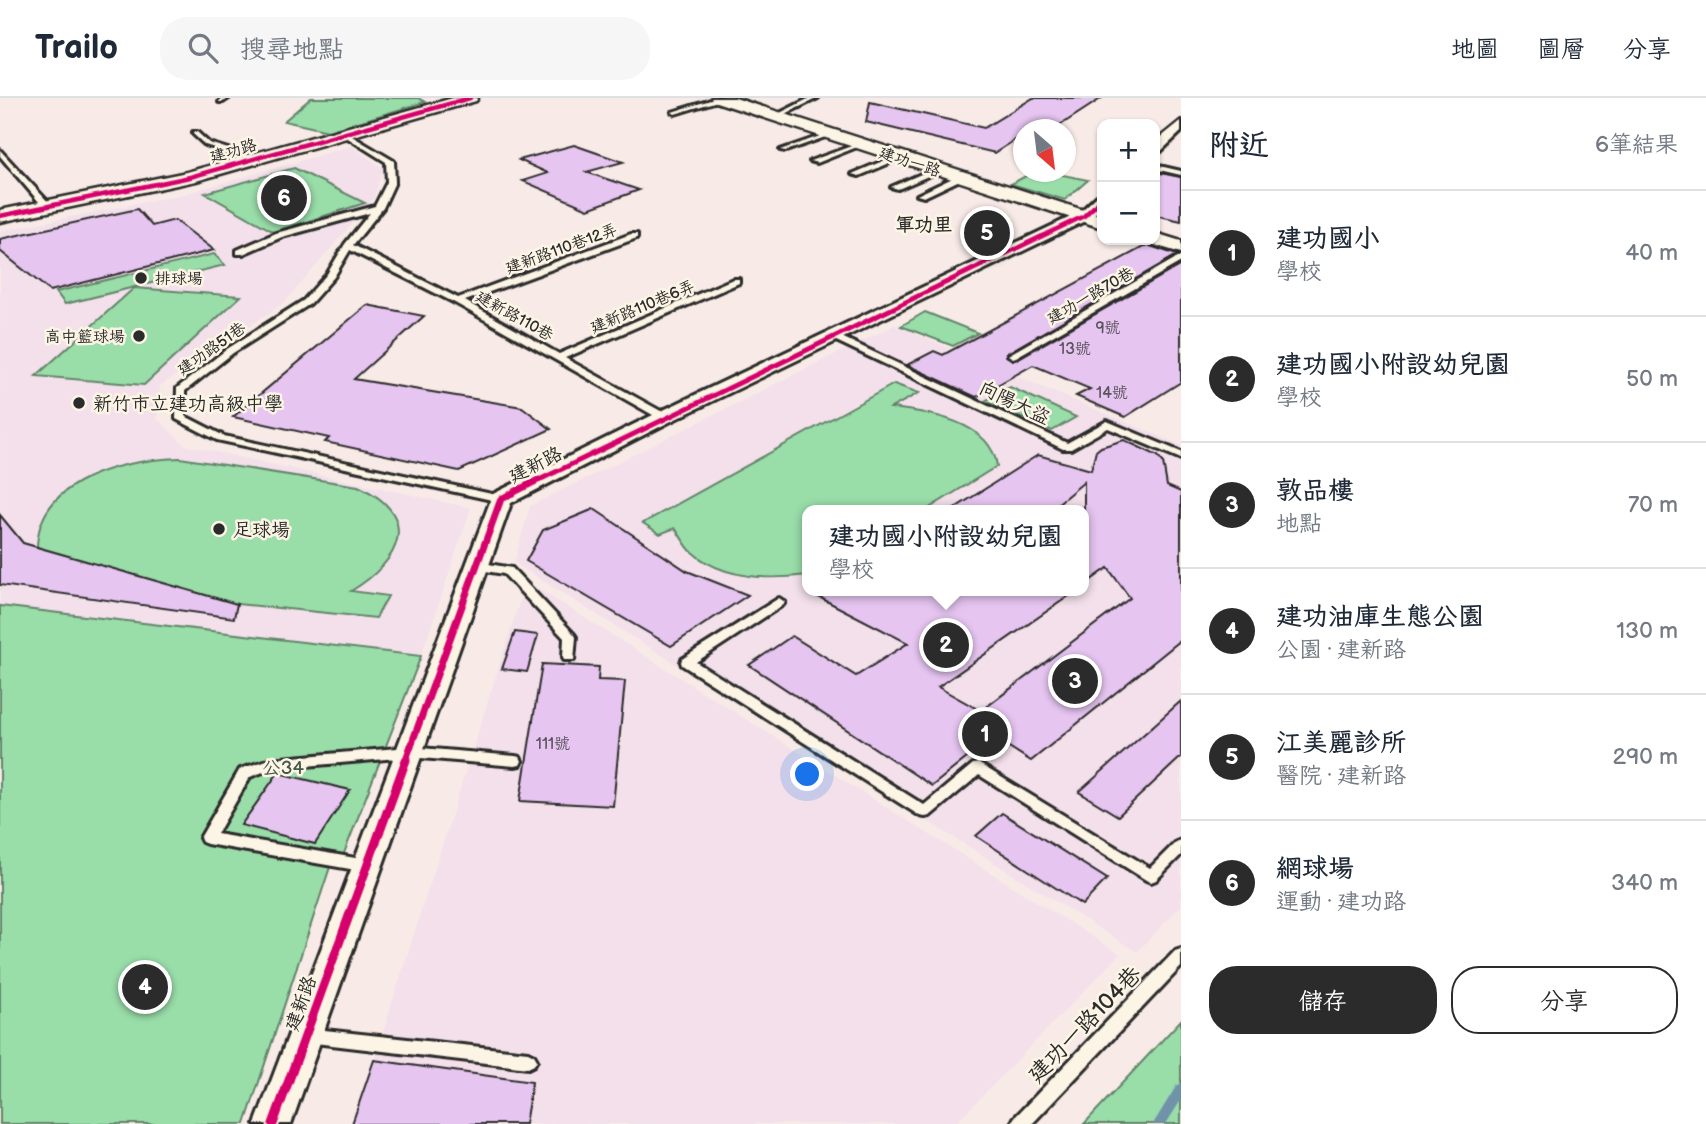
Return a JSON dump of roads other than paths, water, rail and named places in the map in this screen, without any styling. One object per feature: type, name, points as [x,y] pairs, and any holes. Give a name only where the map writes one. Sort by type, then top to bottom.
[{"type":"street","name":"建功路","points":[[0,216],[190,177],[470,98]]},
{"type":"street","name":"建功一路","points":[[720,98],[1093,219]]},
{"type":"street","points":[[1160,145],[1181,126]]},
{"type":"street","name":"建新路","points":[[273,1124],[502,499],[664,416],[833,336],[1093,219]]},
{"type":"street","points":[[1160,241],[1181,247]]},
{"type":"lane","points":[[675,112],[720,98]]},
{"type":"lane","points":[[775,117],[815,98]]},
{"type":"lane","points":[[195,133],[206,144],[256,159]]},
{"type":"lane","name":"建功路51巷","points":[[345,134],[390,161],[391,182],[379,207],[348,246],[331,275],[307,302],[230,351],[180,390],[180,417],[220,438],[502,499]]},
{"type":"lane","points":[[784,150],[828,135]]},
{"type":"lane","points":[[814,161],[859,145]]},
{"type":"lane","points":[[0,152],[48,207]]},
{"type":"lane","points":[[856,174],[900,157]]},
{"type":"lane","points":[[1160,168],[1181,173]]},
{"type":"lane","points":[[895,187],[938,170]]},
{"type":"lane","points":[[921,195],[962,177]]},
{"type":"lane","points":[[240,252],[279,235],[379,207]]},
{"type":"lane","name":"建新路110巷12弄","points":[[458,301],[634,236]]},
{"type":"lane","name":"建新路110巷","points":[[348,246],[458,301],[664,416]]},
{"type":"lane","name":"建功一路70巷","points":[[1013,355],[1181,259]]},
{"type":"lane","name":"建新路110巷6弄","points":[[559,357],[736,282]]},
{"type":"lane","name":"向陽大盜","points":[[833,336],[1067,447],[1107,424],[1181,456]]},
{"type":"lane","points":[[477,566],[508,571],[570,637],[569,657]]},
{"type":"lane","points":[[779,602],[687,662],[925,812],[978,768],[1151,876],[1181,846]]},
{"type":"lane","points":[[367,866],[207,838],[245,774],[270,764],[409,752],[515,761]]},
{"type":"lane","name":"建功一路104巷","points":[[1020,1124],[1181,956]]},
{"type":"lane","points":[[305,1035],[528,1060]]},
{"type":"waterway","points":[[1159,1124],[1181,1089]]},
{"type":"place","name":"網球場","points":[[284,198]]},
{"type":"place","name":"江美麗診所","points":[[987,233]]},
{"type":"place","name":"排球場","points":[[141,278]]},
{"type":"place","name":"高中籃球場","points":[[139,336]]},
{"type":"place","name":"新竹市立建功高級中學","points":[[79,403]]},
{"type":"place","name":"足球場","points":[[219,529]]},
{"type":"place","name":"建功國小附設幼兒園","points":[[946,645]]},
{"type":"place","name":"敦品樓","points":[[1075,681]]},
{"type":"place","name":"建功國小","points":[[985,734]]},
{"type":"place","name":"建功油庫生態公園","points":[[145,987]]},
{"type":"district","name":"軍功里","points":[[924,224]]},
{"type":"park label","name":"公34","points":[[283,767]]}]
